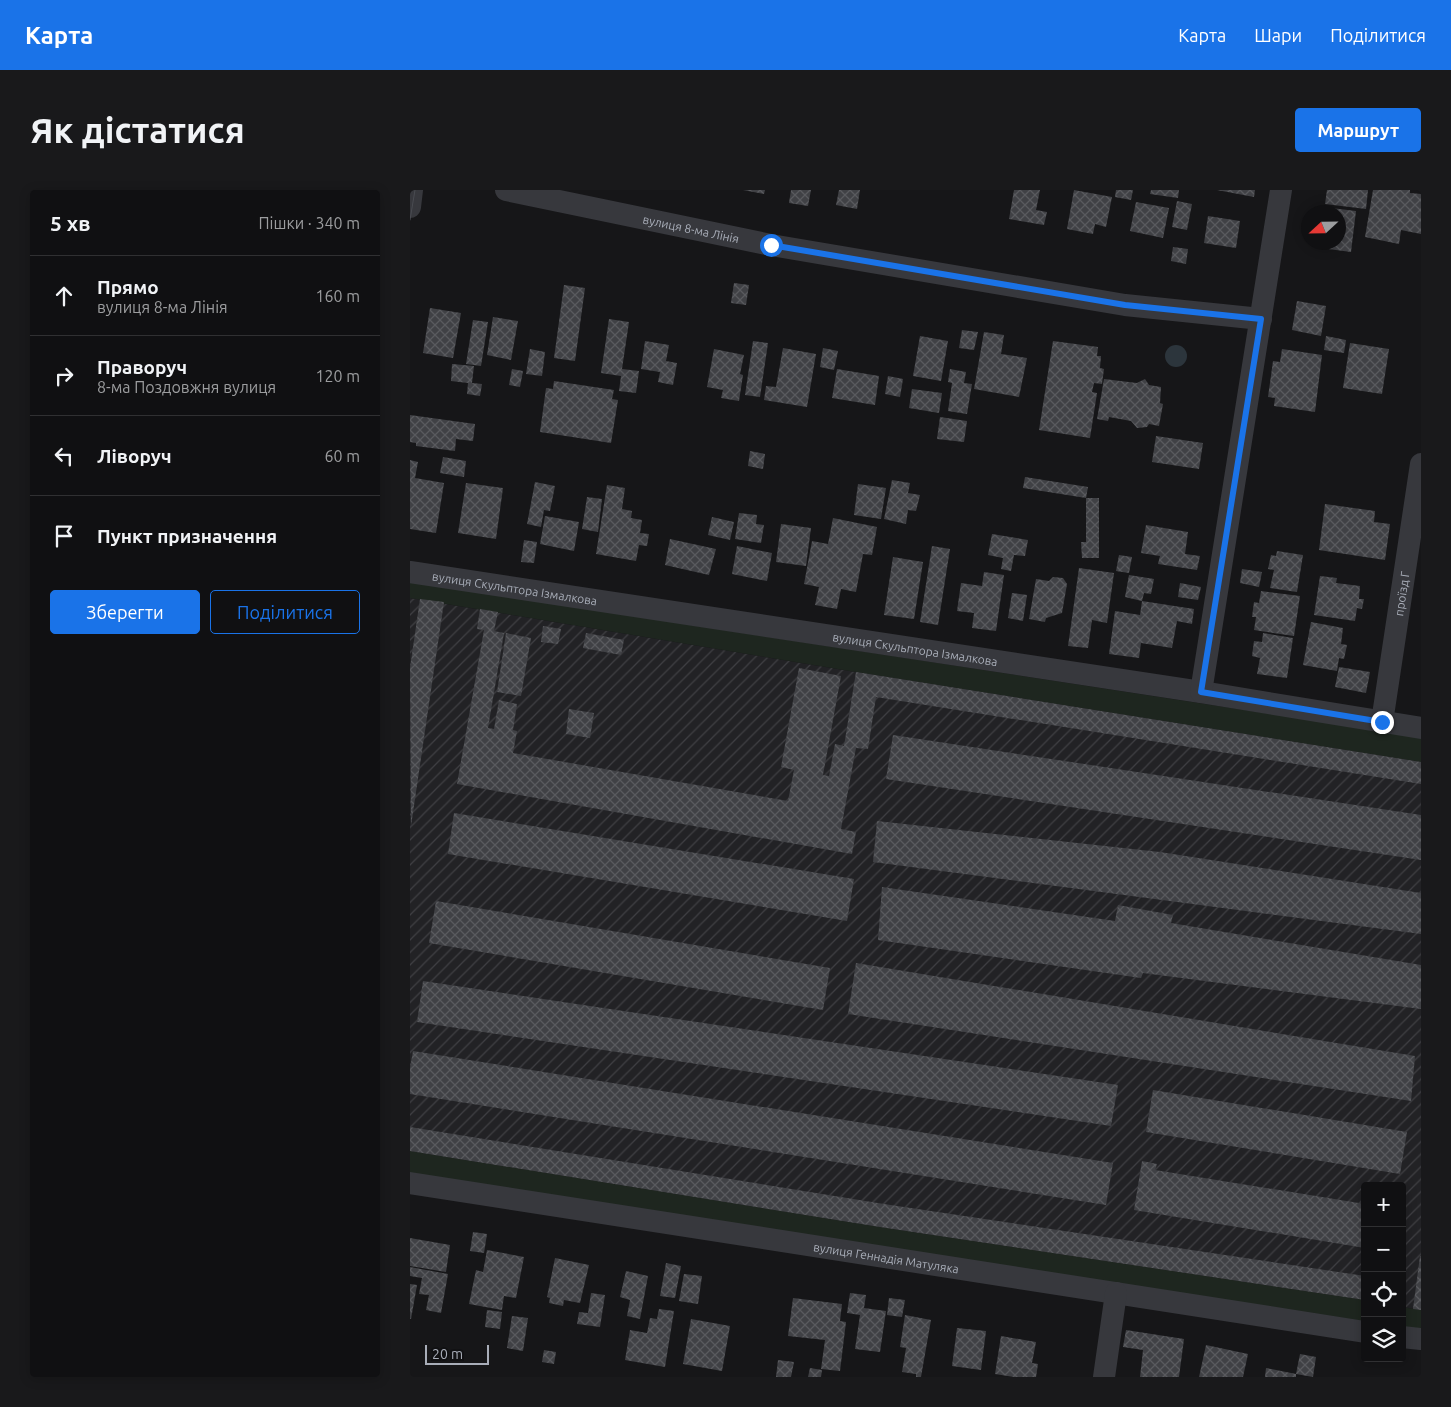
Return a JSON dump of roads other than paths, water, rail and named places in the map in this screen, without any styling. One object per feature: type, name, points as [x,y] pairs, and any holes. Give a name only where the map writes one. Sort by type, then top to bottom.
[{"type":"street","points":[[410,207],[412,190]]},
{"type":"street","name":"вулиця 8-ма Лінія","points":[[506,190],[771,245],[1125,305],[1261,319]]},
{"type":"street","points":[[1201,692],[1281,190]]},
{"type":"street","name":"проїзд Г","points":[[1382,722],[1421,464]]},
{"type":"street","name":"вулиця Скульптора Ізмалкова","points":[[410,572],[1201,692],[1421,728]]},
{"type":"street","name":"вулиця Геннадія Матуляка","points":[[410,1183],[1361,1331]]},
{"type":"street","points":[[1104,1377],[1116,1293]]},
{"type":"street","points":[[1406,1337],[1421,1339]]},
{"type":"tram line","points":[[410,220],[415,190]]}]
